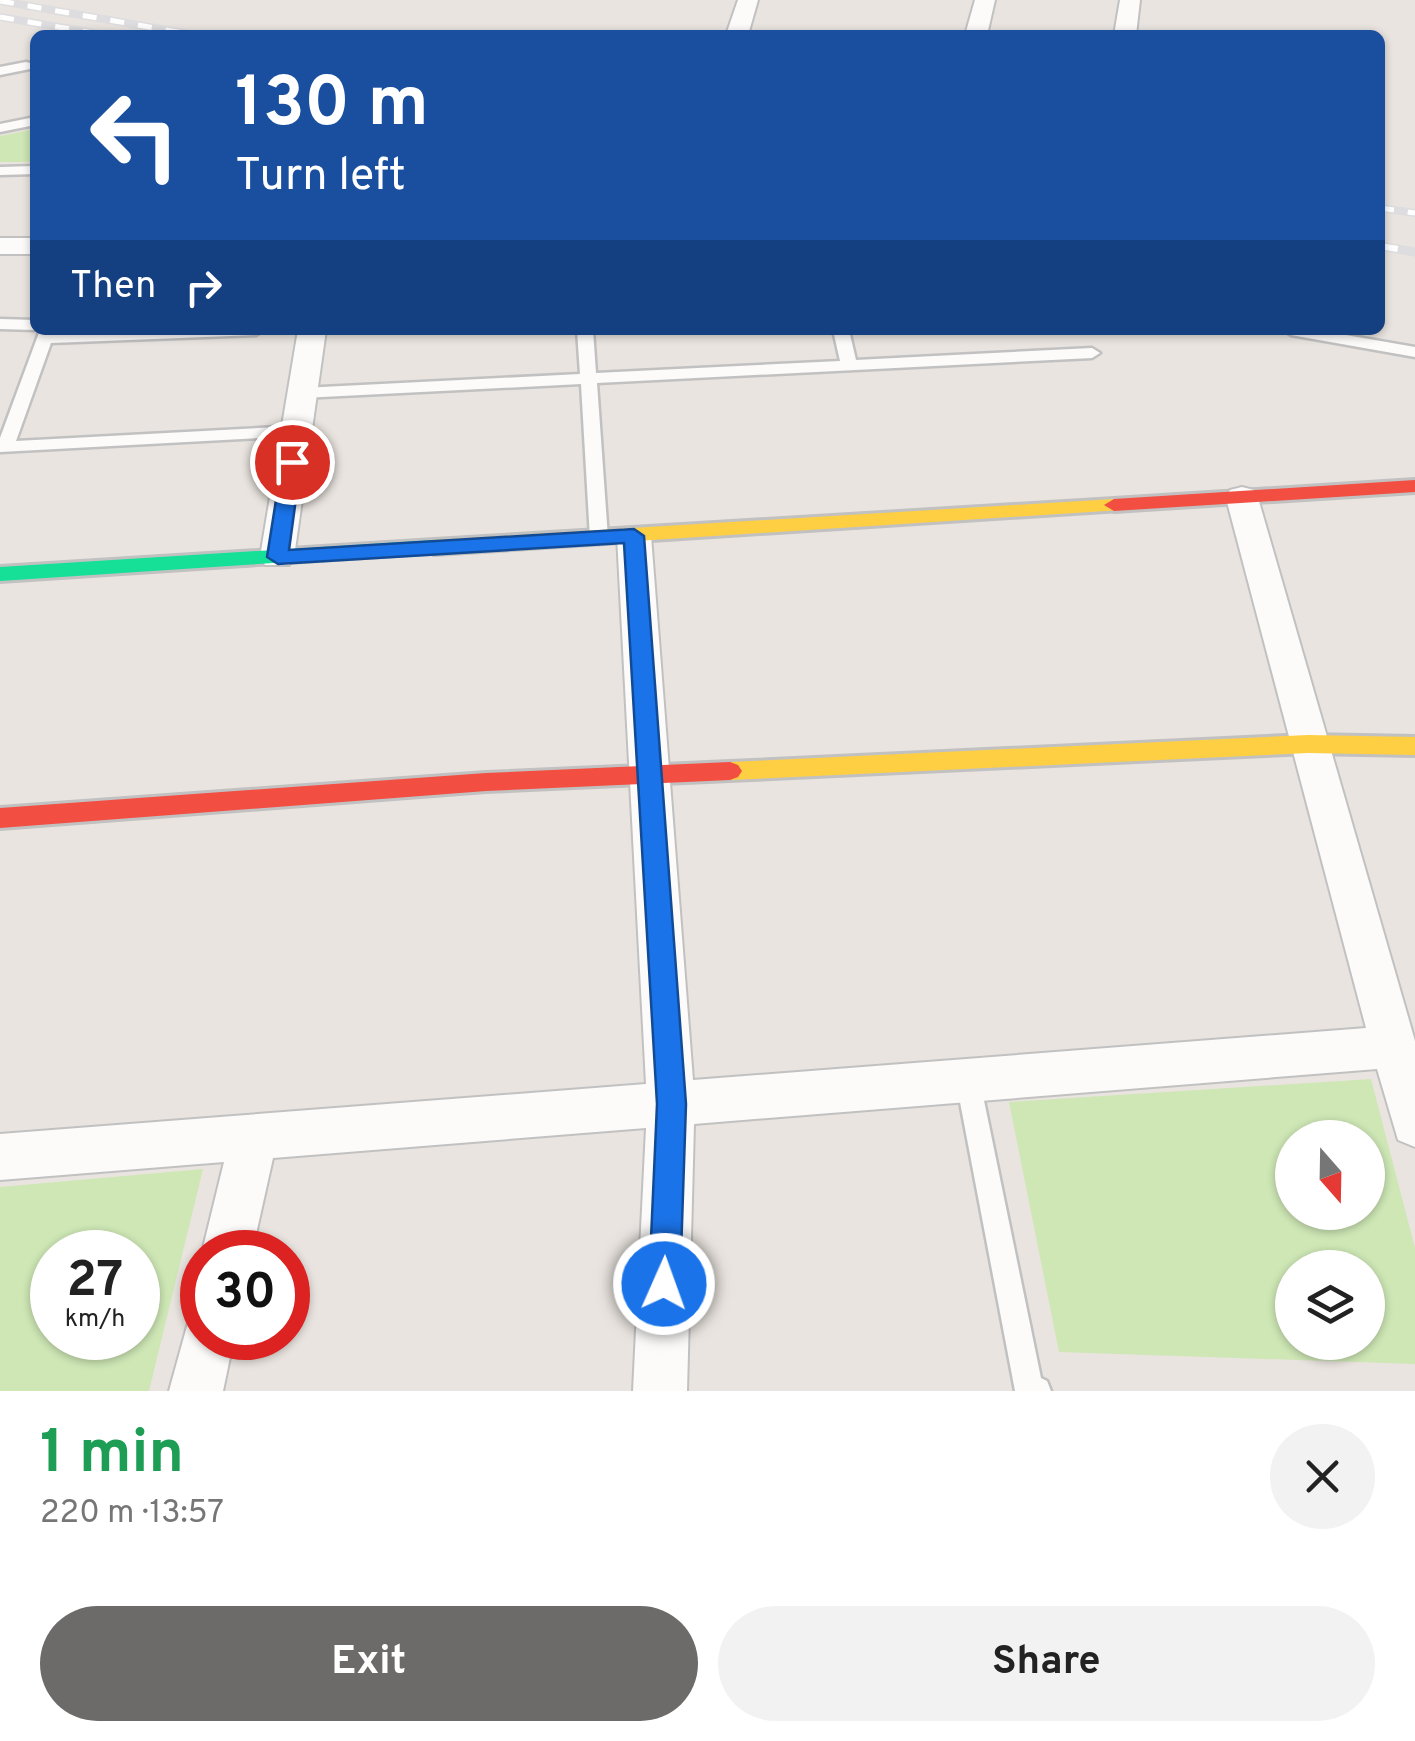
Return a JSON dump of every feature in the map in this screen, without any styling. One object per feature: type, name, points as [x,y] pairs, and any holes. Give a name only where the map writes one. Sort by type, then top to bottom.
[{"type":"street","points":[[739,30],[748,0]]},
{"type":"street","points":[[977,30],[985,0]]},
{"type":"street","points":[[1126,30],[1130,0]]},
{"type":"street","points":[[0,246],[30,246]]},
{"type":"street","points":[[278,557],[311,335]]},
{"type":"street","points":[[0,574],[1415,486]]},
{"type":"street","points":[[1242,498],[1415,1124]]},
{"type":"street","points":[[617,537],[650,774],[672,1104],[660,1391]]},
{"type":"street","points":[[0,818],[486,782],[1308,744],[1415,746]]},
{"type":"street","points":[[0,1157],[1394,1047]]},
{"type":"street","points":[[233,1230],[254,1137]]},
{"type":"street","points":[[196,1391],[203,1360]]},
{"type":"lane","points":[[0,71],[26,66]]},
{"type":"lane","points":[[0,128],[30,122]]},
{"type":"lane","points":[[0,171],[30,170]]},
{"type":"lane","points":[[0,324],[30,329]]},
{"type":"lane","points":[[42,335],[3,447],[297,431]]},
{"type":"lane","points":[[585,335],[588,379],[617,537]]},
{"type":"lane","points":[[842,335],[849,366]]},
{"type":"lane","points":[[1319,335],[1415,352]]},
{"type":"lane","points":[[302,394],[1092,353]]},
{"type":"lane","points":[[968,1081],[1027,1391],[1037,1391]]},
{"type":"green space","points":[[30,130],[30,162],[0,162],[0,136]]},
{"type":"green space","points":[[1371,1079],[1382,1120],[1275,1120],[1275,1230],[1385,1230],[1385,1133],[1415,1248],[1415,1364],[1296,1360],[1385,1360],[1385,1250],[1275,1250],[1275,1359],[1059,1352],[1009,1102]]},
{"type":"green space","points":[[203,1169],[188,1230],[180,1230],[180,1264],[160,1346],[160,1230],[30,1230],[30,1360],[157,1360],[149,1391],[0,1391],[0,1187]]},
{"type":"railway","points":[[0,1],[166,30]]},
{"type":"railway","points":[[0,17],[76,30]]},
{"type":"railway","points":[[1385,209],[1415,213]]},
{"type":"railway","points":[[1385,247],[1415,252]]},
{"type":"traffic: fast","points":[[0,574],[434,547]]},
{"type":"traffic: slow","points":[[434,547],[1114,505]]},
{"type":"traffic: slow","points":[[730,771],[1308,744],[1415,746]]},
{"type":"traffic: jam","points":[[1114,505],[1415,486]]},
{"type":"traffic: jam","points":[[0,818],[486,782],[730,771]]},
{"type":"route","points":[[292,462],[278,557],[634,536],[672,1104],[664,1284]]}]
